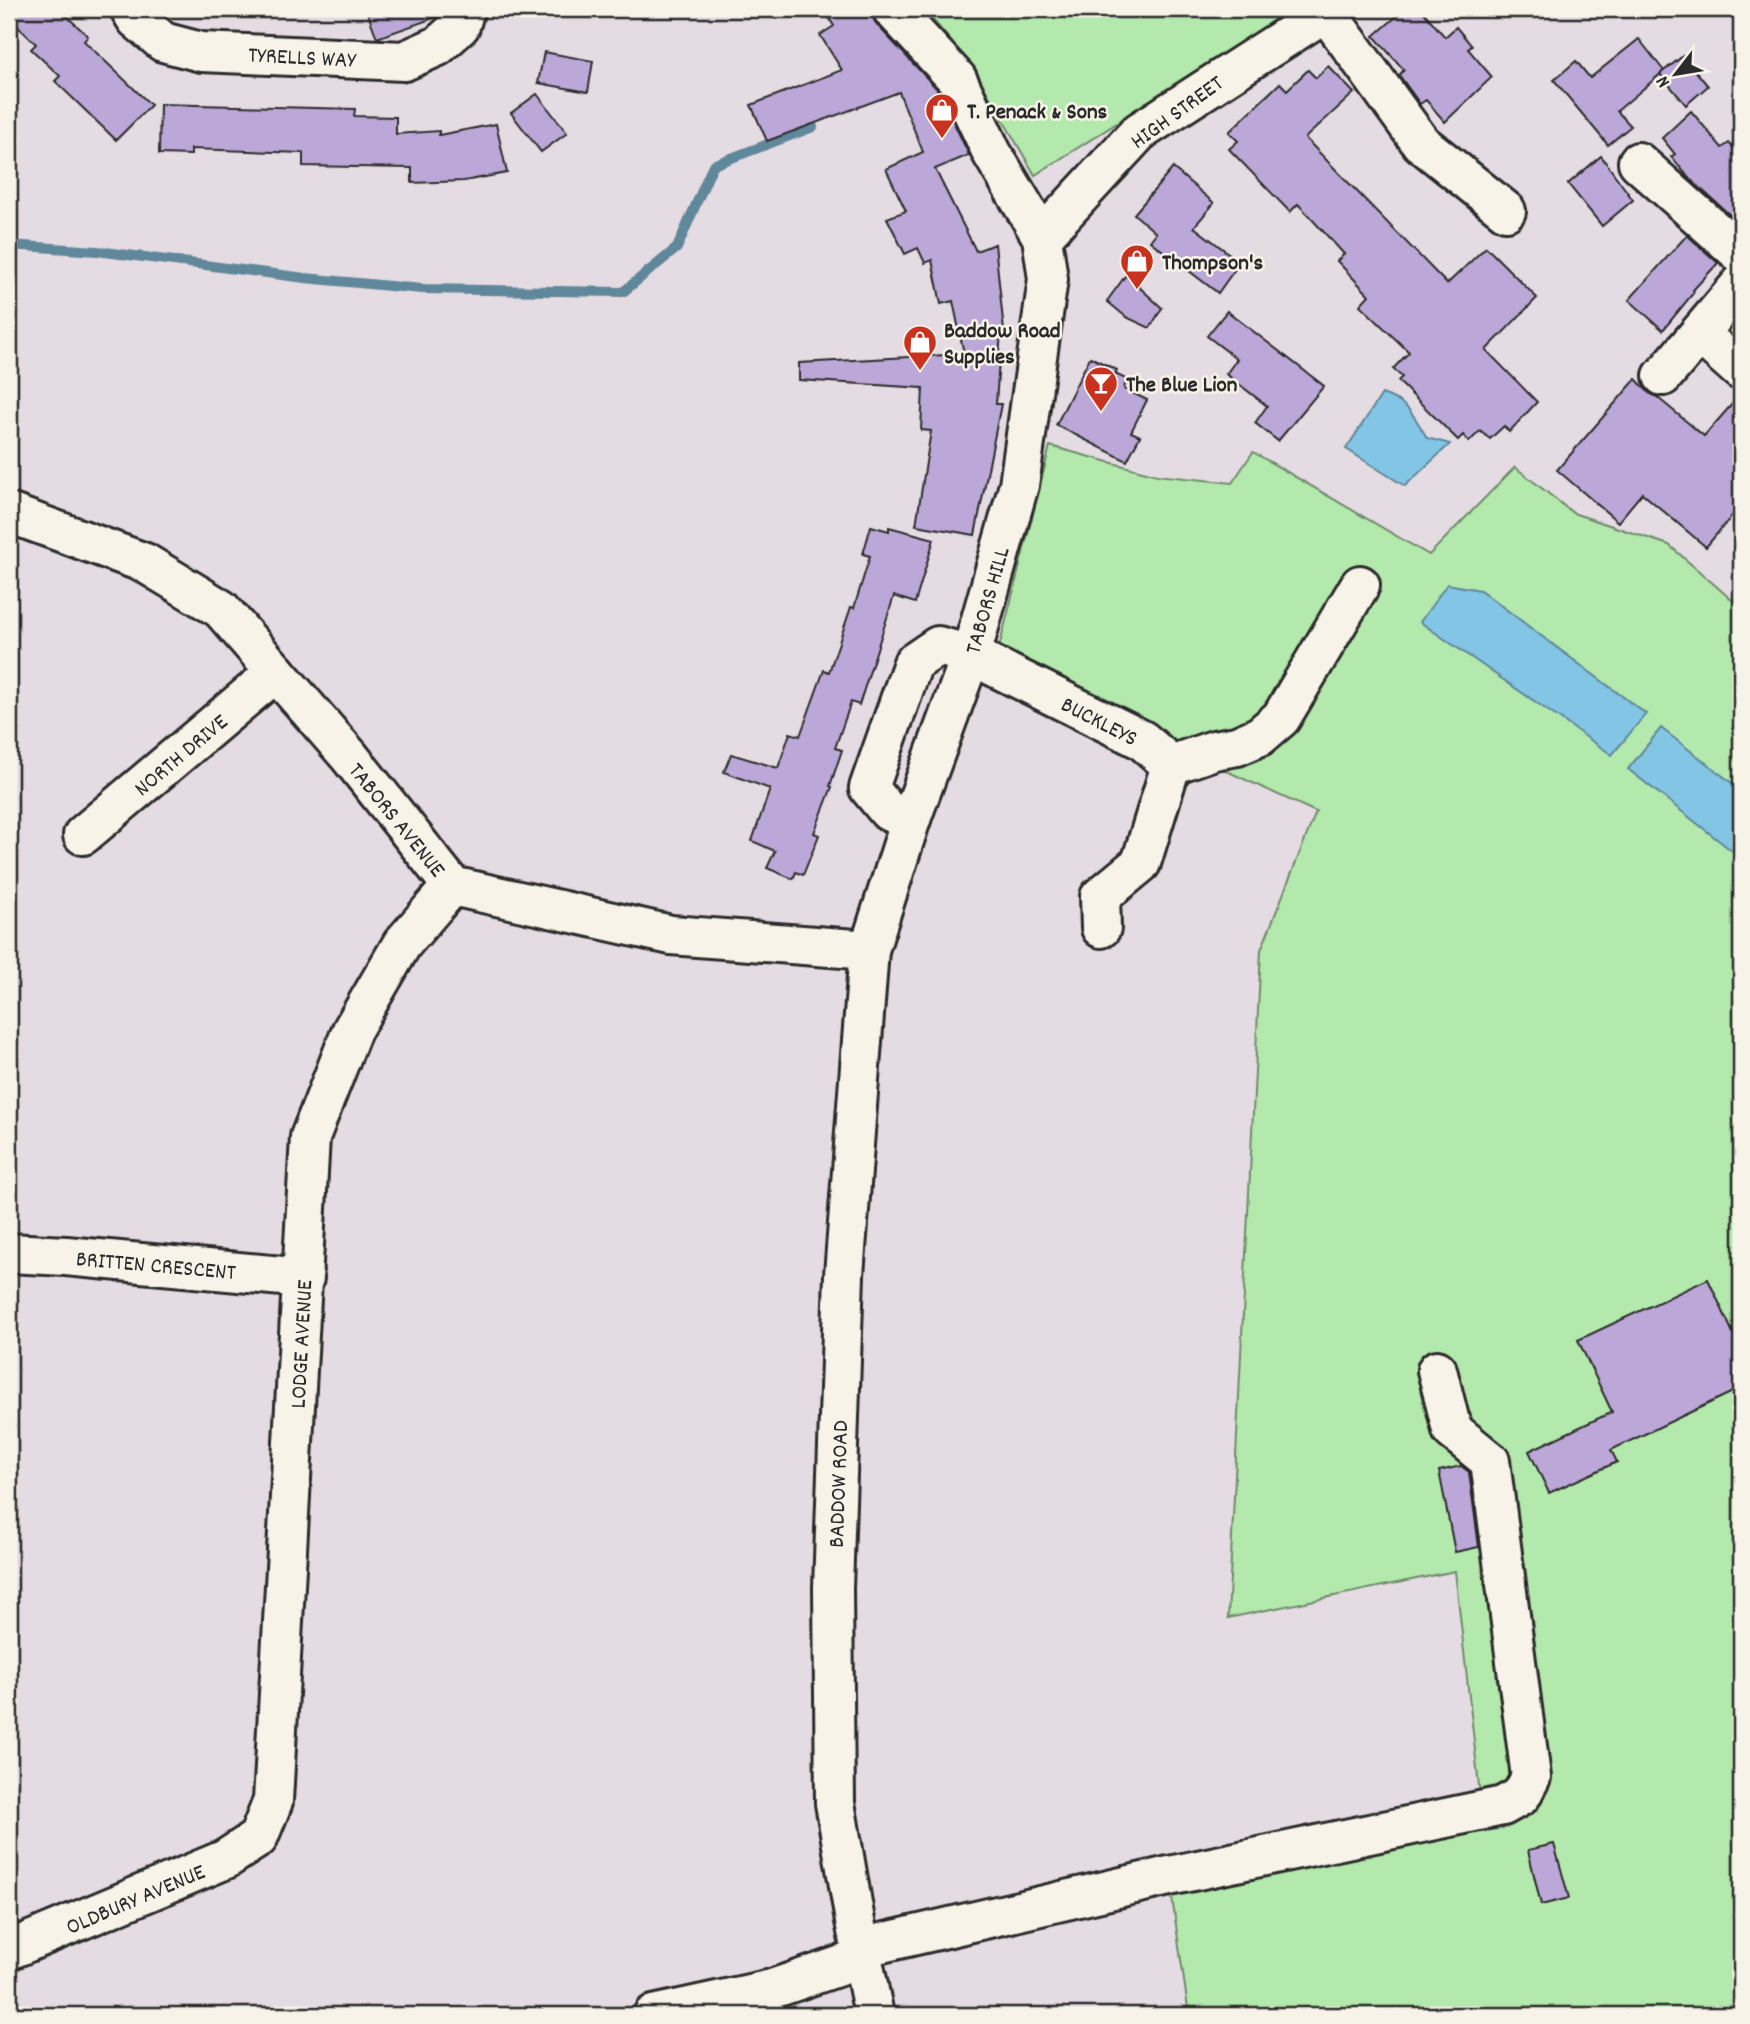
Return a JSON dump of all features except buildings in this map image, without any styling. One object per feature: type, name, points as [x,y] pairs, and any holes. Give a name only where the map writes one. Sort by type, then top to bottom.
[{"type":"street","name":"TYRELLS WAY","points":[[130,9],[136,19],[163,42],[201,52],[404,61],[438,47],[460,26],[466,9]]},
{"type":"street","points":[[892,9],[957,79],[992,153],[1042,237]]},
{"type":"street","points":[[1328,10],[1421,143],[1506,211]]},
{"type":"street","name":"HIGH STREET","points":[[1042,237],[1139,132],[1328,10]]},
{"type":"street","points":[[1639,162],[1741,254]]},
{"type":"street","name":"TABORS HILL","points":[[869,950],[911,819],[971,655],[1019,485],[1048,279],[1042,237]]},
{"type":"street","points":[[1664,376],[1741,284]]},
{"type":"street","points":[[1700,335],[1740,370]]},
{"type":"street","name":"TABORS AVENUE","points":[[9,513],[145,563],[220,609],[357,767],[452,886],[671,935],[869,950]]},
{"type":"street","points":[[1101,928],[1100,897],[1140,863],[1171,765],[1214,750],[1237,746],[1260,736],[1281,718],[1360,585]]},
{"type":"street","name":"BUCKLEYS","points":[[911,819],[888,811],[869,788],[913,663],[938,646],[971,655],[1142,740],[1171,765]]},
{"type":"street","name":"NORTH DRIVE","points":[[83,835],[276,672]]},
{"type":"street","name":"LODGE AVENUE","points":[[258,1838],[273,1801],[310,1137],[352,1030],[402,944],[452,886]]},
{"type":"street","name":"BADDOW ROAD","points":[[869,950],[844,1275],[833,1588],[835,1803],[874,2015]]},
{"type":"street","name":"BRITTEN CRESCENT","points":[[9,1253],[304,1278]]},
{"type":"street","points":[[653,2015],[772,1989],[861,1953],[1169,1876],[1503,1806],[1521,1796],[1531,1777],[1490,1461],[1452,1430],[1437,1370]]},
{"type":"street","name":"OLDBURY AVENUE","points":[[9,1950],[188,1877],[226,1859],[258,1838]]},
{"type":"green space","points":[[924,9],[1296,9],[1035,175],[971,65]]},
{"type":"green space","points":[[1050,446],[1157,475],[1232,483],[1253,452],[1429,555],[1515,467],[1573,513],[1669,545],[1741,608],[1741,2015],[1189,2015],[1166,1856],[1480,1795],[1455,1571],[1228,1618],[1261,950],[1316,812],[1233,774],[998,652]]},
{"type":"water","points":[[1382,394],[1398,401],[1409,410],[1427,438],[1450,444],[1405,486],[1346,449]]},
{"type":"water","points":[[1447,584],[1480,590],[1646,714],[1612,755],[1420,622]]},
{"type":"water","points":[[1661,728],[1741,790],[1741,858],[1628,769]]},
{"type":"waterway","points":[[9,245],[97,251],[305,278],[422,289],[623,292],[677,248],[713,165],[813,127]]},
{"type":"place","name":"T. Penack & Sons","points":[[942,140]]},
{"type":"place","name":"Thompson's","points":[[1137,291]]},
{"type":"place","name":"Baddow Road Supplies","points":[[920,372]]},
{"type":"place","name":"The Blue Lion","points":[[1101,413]]}]
